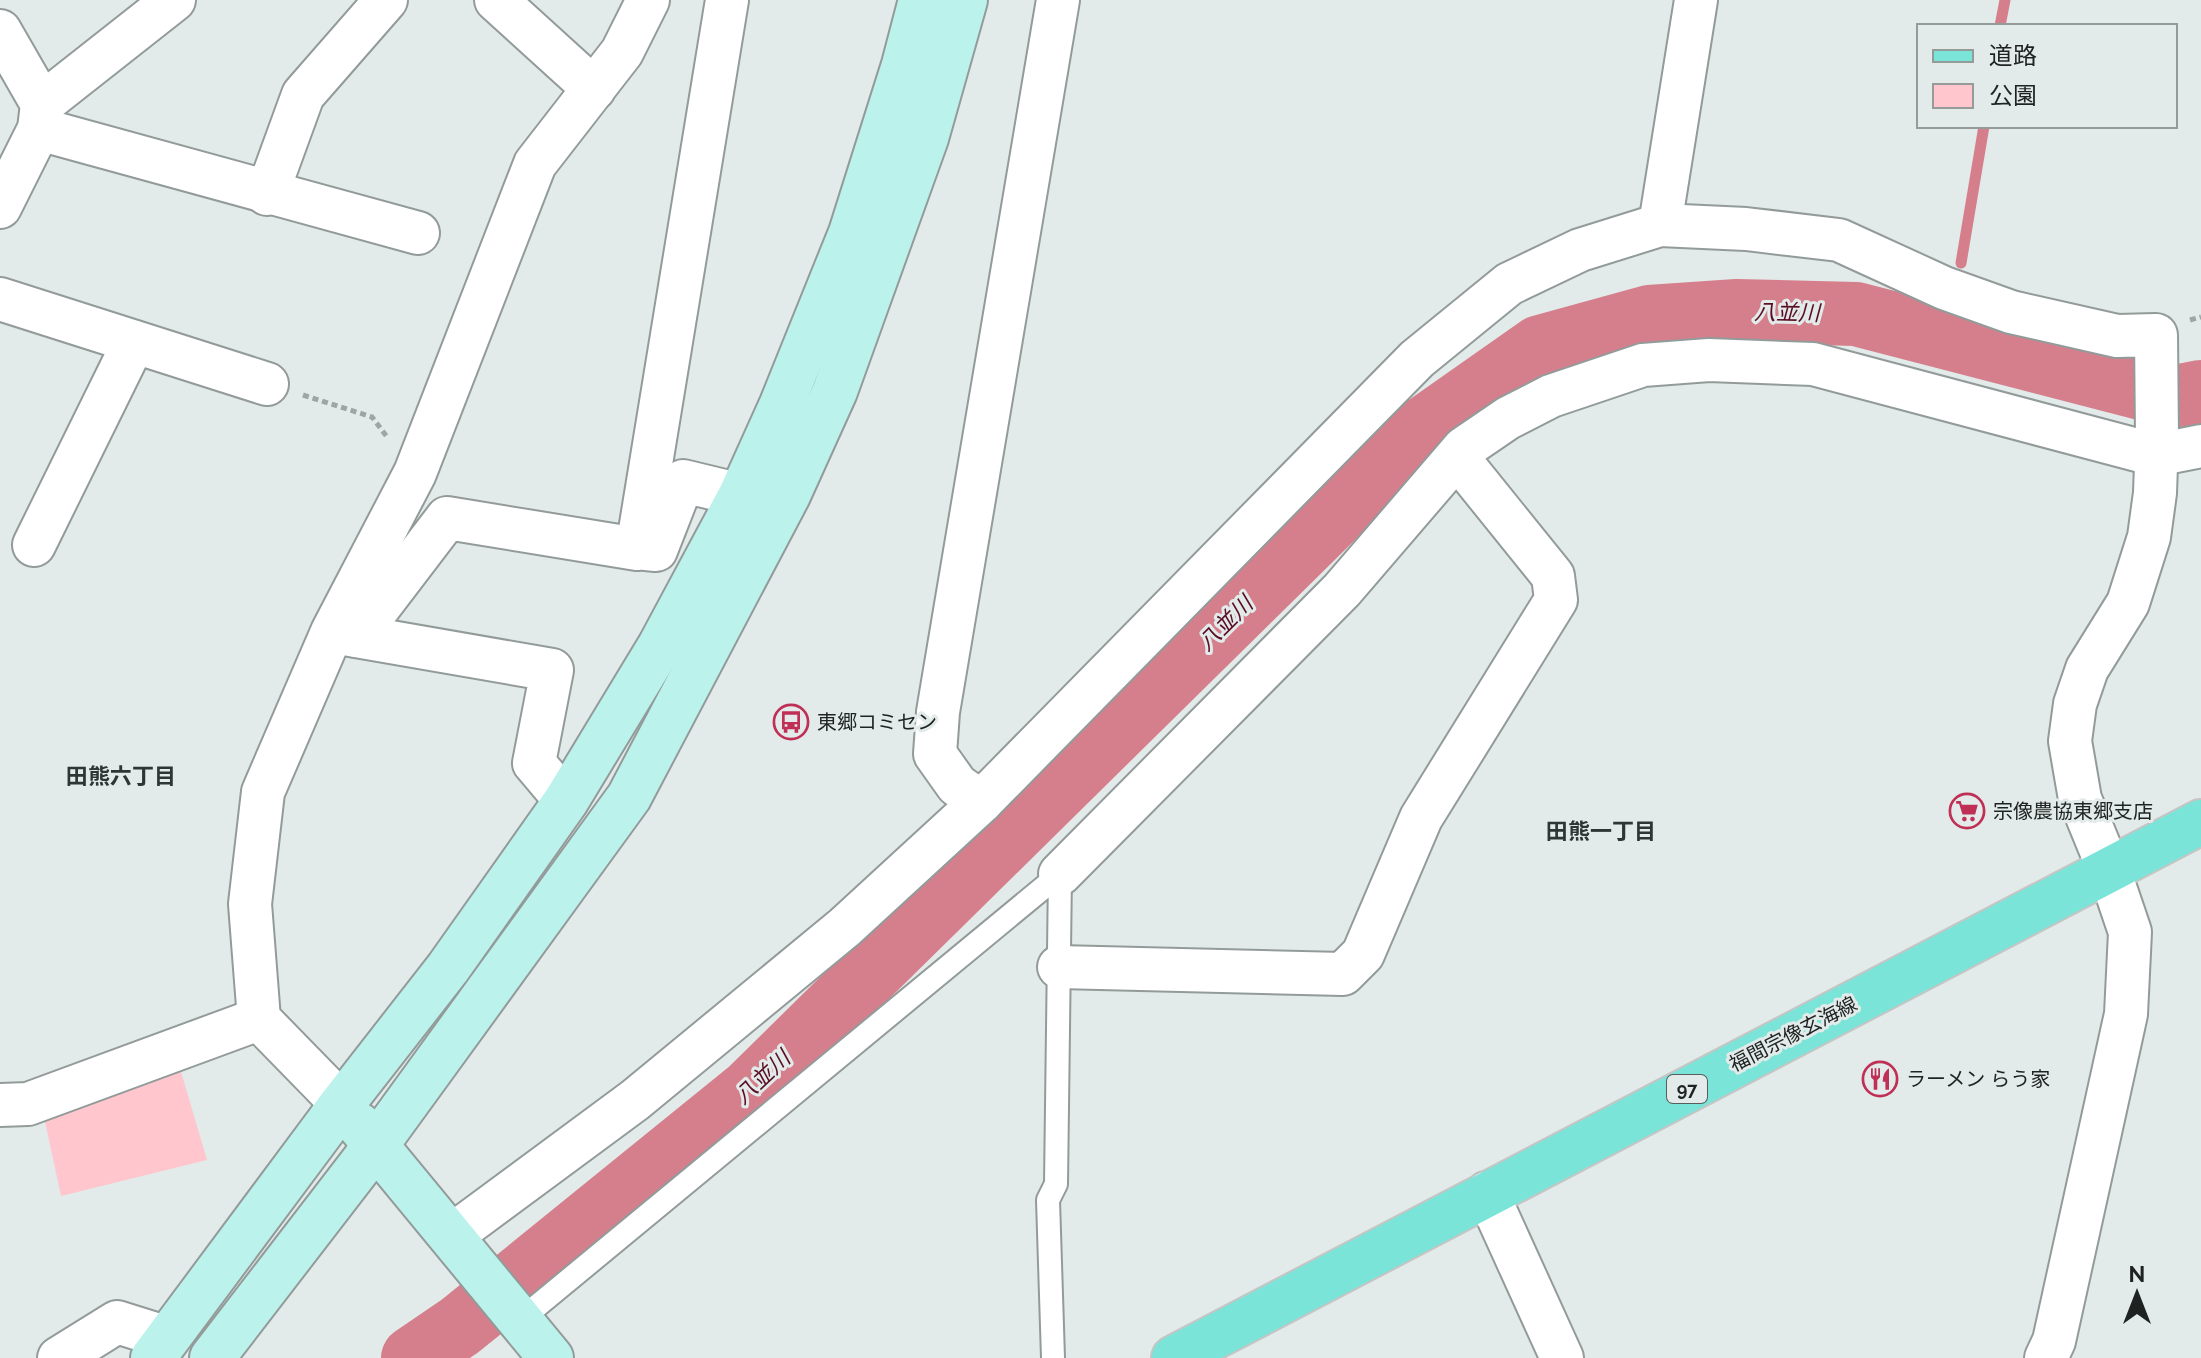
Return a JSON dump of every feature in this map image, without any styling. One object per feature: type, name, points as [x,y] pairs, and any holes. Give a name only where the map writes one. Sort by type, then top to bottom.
[{"type":"main road","name":"福間宗像玄海線","points":[[1174,1358],[2201,822]]},
{"type":"street","points":[[0,207],[40,117],[174,0]]},
{"type":"street","points":[[267,194],[303,95],[386,0]]},
{"type":"street","points":[[496,0],[594,89]]},
{"type":"street","points":[[551,1358],[342,1104],[259,1019],[250,904],[263,792],[344,634],[415,473],[535,164],[622,52],[648,0]]},
{"type":"street","points":[[637,549],[727,0]]},
{"type":"street","points":[[59,1358],[117,1322],[160,1348],[448,968],[566,801],[660,646],[741,495],[782,404],[851,233],[904,65],[921,0]]},
{"type":"street","points":[[212,1358],[376,1145],[629,797],[788,495],[835,391],[926,138],[965,0]]},
{"type":"street","points":[[981,802],[957,785],[935,754],[938,712],[1058,0]]},
{"type":"street","points":[[1660,225],[1696,0]]},
{"type":"street","points":[[0,31],[40,117],[267,194],[418,233]]},
{"type":"street","points":[[456,1242],[845,927],[981,802],[1417,359],[1509,284],[1580,250],[1660,225],[1746,229],[1839,240],[1944,288],[2011,312],[2117,336],[2156,335],[2155,493],[2149,537],[2128,603],[2087,669],[2075,704],[2070,741],[2080,799],[2130,932],[2126,1014],[2054,1341],[2046,1358]]},
{"type":"street","points":[[0,299],[267,384]]},
{"type":"street","points":[[34,545],[134,342]]},
{"type":"street","points":[[1060,874],[1342,590],[1464,448],[1508,418],[1551,396],[1643,365],[1709,360],[1813,364],[2156,445],[2201,446]]},
{"type":"street","points":[[1059,967],[1343,974],[1363,954],[1421,818],[1556,600],[1553,576],[1457,457]]},
{"type":"street","points":[[344,634],[447,518],[656,550],[683,481],[741,495]]},
{"type":"street","points":[[344,634],[552,670],[534,763],[566,801]]},
{"type":"street","points":[[0,1105],[28,1104],[259,1019]]},
{"type":"street","points":[[1487,1193],[1562,1358]]},
{"type":"lane","points":[[1053,1358],[1048,1200],[1056,1184],[1060,874]]},
{"type":"lane","points":[[513,1312],[1060,874]]},
{"type":"path","points":[[267,384],[372,417],[415,473]]},
{"type":"green space","points":[[179,1065],[207,1160],[61,1196],[43,1112]]},
{"type":"waterway","points":[[2000,24],[2005,0]]},
{"type":"waterway","points":[[1961,263],[1984,128]]},
{"type":"waterway","name":"八並川","points":[[413,1358],[460,1326],[751,1090],[1419,432],[1540,347],[1649,317],[1737,311],[1856,314],[2176,397],[2201,392]]},
{"type":"place","name":"東郷コミセン","points":[[791,722]]},
{"type":"place","name":"宗像農協東郷支店","points":[[1967,811]]},
{"type":"place","name":"ラーメン らう家","points":[[1880,1079]]},
{"type":"district","name":"田熊六丁目","points":[[121,776]]},
{"type":"district","name":"田熊一丁目","points":[[1601,831]]}]
